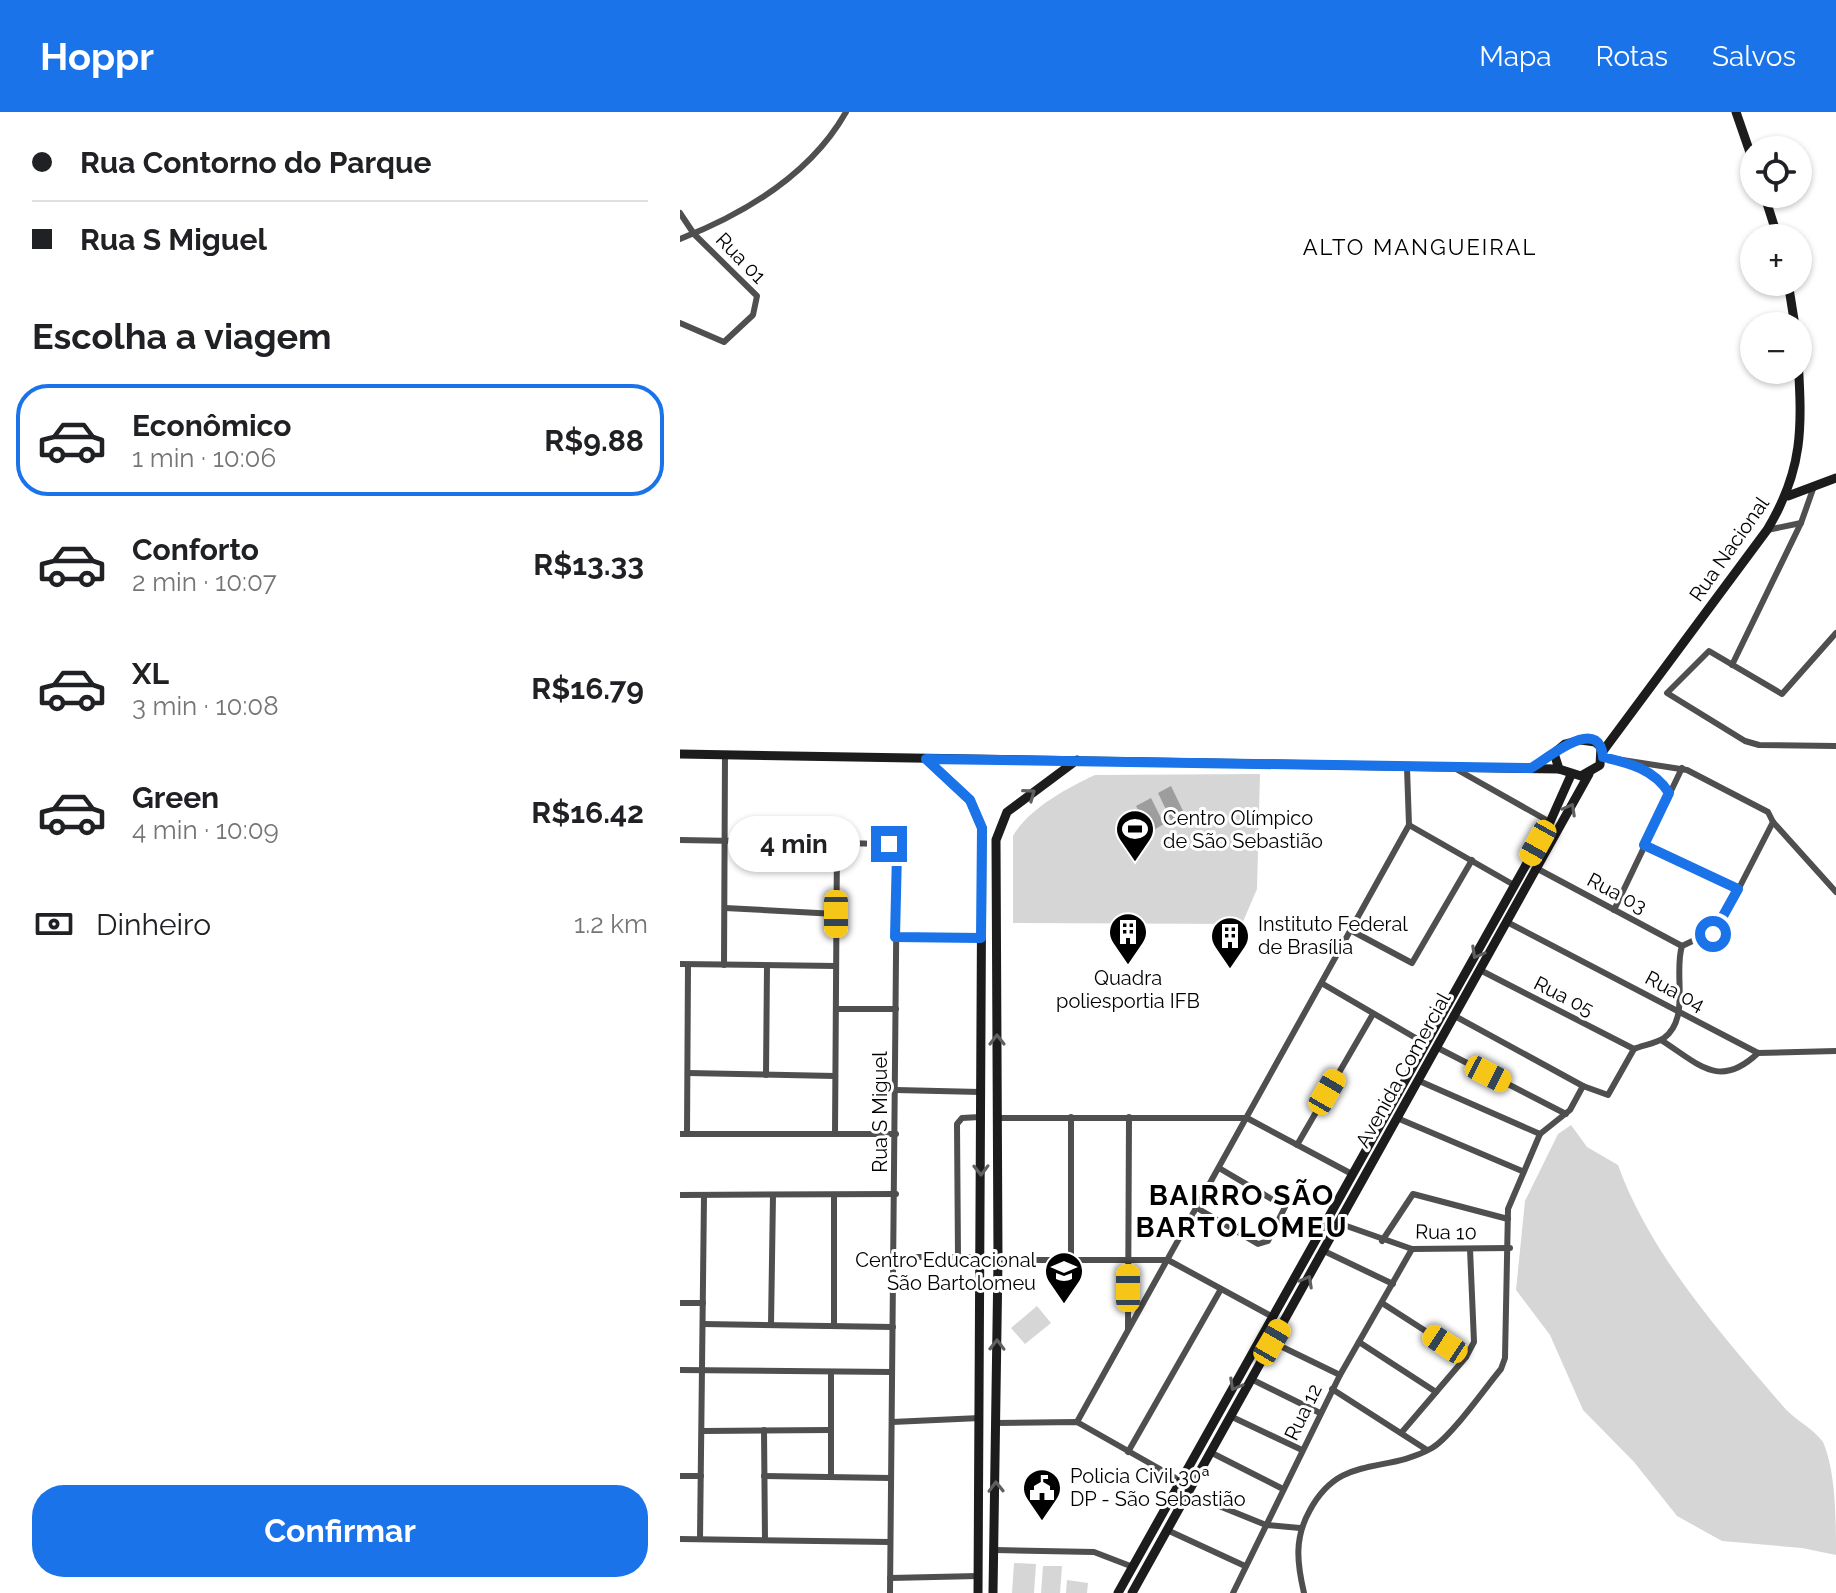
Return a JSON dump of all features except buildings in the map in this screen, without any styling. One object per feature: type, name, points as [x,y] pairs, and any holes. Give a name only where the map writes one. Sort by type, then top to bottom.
[{"type":"street","points":[[680,239],[720,222],[803,168],[826,145],[846,112]]},
{"type":"street","points":[[1736,112],[1744,136]]},
{"type":"street","points":[[680,213],[694,234]]},
{"type":"street","name":"Rua 01","points":[[680,323],[724,342],[753,315],[758,304],[757,296],[747,282],[694,234]]},
{"type":"street","name":"Rua Nacional","points":[[1603,754],[1767,530],[1788,496],[1797,462],[1802,414],[1800,384]]},
{"type":"street","points":[[1788,496],[1836,478]]},
{"type":"street","points":[[1732,665],[1801,523],[1813,489]]},
{"type":"street","points":[[1767,530],[1801,523]]},
{"type":"street","points":[[1836,633],[1782,694],[1709,651],[1667,693],[1745,741],[1759,745],[1836,746]]},
{"type":"street","points":[[1531,768],[1572,742],[1595,742],[1616,734]]},
{"type":"street","points":[[1595,742],[1603,754],[1635,764],[1682,768],[1768,812],[1773,822],[1836,892]]},
{"type":"street","points":[[1554,753],[1559,769]]},
{"type":"street","points":[[680,754],[1531,768],[1559,769],[1571,775],[1589,774],[1603,754]]},
{"type":"street","points":[[724,965],[725,755]]},
{"type":"street","points":[[926,759],[978,812],[982,828],[978,1593]]},
{"type":"street","points":[[993,1593],[998,1260],[996,840],[1007,812],[1077,760]]},
{"type":"street","points":[[1635,764],[1661,781],[1669,793]]},
{"type":"street","points":[[1452,767],[1550,822]]},
{"type":"street","points":[[1077,1422],[1409,825],[1407,768]]},
{"type":"street","points":[[1614,910],[1682,768]]},
{"type":"street","name":"Avenida Comercial","points":[[1440,1029],[1453,1015],[1480,970],[1589,774]]},
{"type":"street","name":"Avenida Comercial","points":[[1132,1593],[1251,1379],[1273,1317],[1350,1173],[1431,1046],[1550,822],[1571,775]]},
{"type":"street","points":[[1453,1015],[1583,1086],[1608,1095],[1634,1049],[1661,1040],[1669,1033],[1679,1010],[1682,946],[1713,934],[1773,822]]},
{"type":"street","points":[[1409,825],[1514,885]]},
{"type":"street","name":"Rua S Miguel","points":[[680,840],[889,844],[897,852],[890,1593]]},
{"type":"street","points":[[835,1134],[837,842]]},
{"type":"street","points":[[1644,845],[1738,889]]},
{"type":"street","points":[[1352,931],[1412,963],[1472,860]]},
{"type":"street","name":"Rua 03","points":[[1536,868],[1682,946]]},
{"type":"street","points":[[981,869],[995,870]]},
{"type":"street","points":[[725,908],[836,914]]},
{"type":"street","name":"Rua 04","points":[[1507,922],[1758,1053]]},
{"type":"street","points":[[895,937],[981,938]]},
{"type":"street","points":[[680,964],[836,966]]},
{"type":"street","points":[[688,965],[688,1073],[683,1134],[896,1134]]},
{"type":"street","points":[[766,1075],[767,966]]},
{"type":"street","name":"Rua 05","points":[[1480,970],[1634,1049]]},
{"type":"street","points":[[1323,984],[1431,1046],[1566,1114]]},
{"type":"street","points":[[837,1009],[896,1009]]},
{"type":"street","points":[[1297,1145],[1373,1014]]},
{"type":"street","points":[[680,1025],[688,1026]]},
{"type":"street","points":[[1661,1040],[1718,1073],[1742,1069],[1758,1053],[1836,1051]]},
{"type":"street","name":"Avenida Comercial","points":[[1118,1593],[1181,1481],[1257,1357],[1272,1342],[1293,1306],[1397,1118],[1417,1080],[1420,1065]]},
{"type":"street","points":[[688,1073],[835,1076]]},
{"type":"street","points":[[1417,1080],[1540,1134]]},
{"type":"street","points":[[1304,1593],[1297,1561],[1300,1528],[1329,1482],[1427,1450],[1451,1429],[1501,1369],[1505,1358],[1510,1248],[1508,1219],[1522,1171],[1540,1134],[1566,1114],[1583,1086]]},
{"type":"street","points":[[896,1090],[980,1092]]},
{"type":"street","points":[[958,1257],[957,1124],[962,1118],[997,1106]]},
{"type":"street","points":[[1071,1117],[1071,1259]]},
{"type":"street","points":[[1128,1333],[1129,1117]]},
{"type":"street","points":[[997,1118],[1247,1118],[1350,1173]]},
{"type":"street","points":[[1397,1118],[1522,1171]]},
{"type":"street","points":[[1197,1208],[1258,1244],[1268,1241],[1277,1227],[1285,1207],[1219,1168]]},
{"type":"street","points":[[680,1195],[896,1194]]},
{"type":"street","points":[[1382,1241],[1413,1194],[1508,1219]]},
{"type":"street","points":[[771,1325],[773,1195]]},
{"type":"street","points":[[834,1195],[834,1326]]},
{"type":"street","points":[[700,1539],[704,1196]]},
{"type":"street","name":"Rua 10","points":[[1338,1223],[1412,1249],[1510,1248]]},
{"type":"street","name":"Rua 12","points":[[1233,1593],[1332,1389],[1412,1249]]},
{"type":"street","points":[[1402,1432],[1466,1357],[1475,1331],[1470,1249]]},
{"type":"street","points":[[1324,1251],[1393,1284]]},
{"type":"street","points":[[894,1257],[982,1257]]},
{"type":"street","points":[[998,1260],[1168,1260],[1273,1317]]},
{"type":"street","points":[[1128,1452],[1221,1289]]},
{"type":"street","points":[[1282,1301],[1293,1306]]},
{"type":"street","points":[[680,1303],[703,1303]]},
{"type":"street","points":[[1382,1303],[1466,1357]]},
{"type":"street","points":[[703,1324],[893,1327]]},
{"type":"street","points":[[1272,1342],[1340,1375]]},
{"type":"street","points":[[1359,1342],[1436,1392]]},
{"type":"street","points":[[680,1370],[892,1372]]},
{"type":"street","points":[[831,1372],[831,1476]]},
{"type":"street","points":[[1251,1379],[1320,1413]]},
{"type":"street","points":[[1332,1389],[1427,1450]]},
{"type":"street","points":[[1230,1416],[1302,1450]]},
{"type":"street","points":[[892,1422],[980,1418]]},
{"type":"street","points":[[995,1423],[1077,1422],[1181,1481]]},
{"type":"street","points":[[764,1430],[765,1540]]},
{"type":"street","points":[[703,1431],[831,1430]]},
{"type":"street","points":[[1210,1452],[1283,1489]]},
{"type":"street","points":[[680,1476],[701,1476]]},
{"type":"street","points":[[764,1476],[891,1478]]},
{"type":"street","points":[[1187,1493],[1266,1525],[1300,1528]]},
{"type":"street","points":[[1164,1512],[1174,1517]]},
{"type":"street","points":[[979,1517],[996,1517]]},
{"type":"street","points":[[1167,1530],[1245,1566]]},
{"type":"street","points":[[680,1539],[890,1542]]},
{"type":"street","points":[[1146,1543],[1156,1548]]},
{"type":"street","points":[[995,1550],[1094,1552],[1133,1567]]},
{"type":"street","points":[[890,1578],[994,1572]]},
{"type":"shaded area","name":"Centro Olímpico de São Sebastião","points":[[1260,774],[1257,889],[1242,924],[1013,923],[1013,836],[1038,808],[1061,793],[1095,775]]},
{"type":"shaded area","points":[[1171,786],[1184,813],[1171,820],[1158,793]]},
{"type":"shaded area","points":[[1151,798],[1164,824],[1150,832],[1136,806]]},
{"type":"shaded area","points":[[1571,1125],[1587,1147],[1618,1165],[1649,1230],[1689,1292],[1787,1410],[1823,1442],[1833,1482],[1836,1555],[1802,1548],[1722,1541],[1677,1516],[1634,1462],[1583,1410],[1550,1335],[1516,1290],[1525,1201],[1558,1134]]},
{"type":"shaded area","points":[[1037,1306],[1051,1323],[1025,1344],[1011,1328]]},
{"type":"shaded area","points":[[1014,1563],[1036,1564],[1034,1593],[1012,1593]]},
{"type":"shaded area","points":[[1043,1566],[1062,1566],[1060,1593],[1041,1593]]},
{"type":"shaded area","points":[[1067,1580],[1088,1583],[1087,1593],[1066,1593]]},
{"type":"place","name":"Centro Olímpico de São Sebastião","points":[[1135,863]]},
{"type":"place","name":"Quadra poliesportia IFB","points":[[1128,966]]},
{"type":"place","name":"Instituto Federal de Brasília","points":[[1230,970]]},
{"type":"place","name":"Centro Educacional São Bartolomeu","points":[[1064,1305]]},
{"type":"place","name":"Policia Civil 30ª DP - São Sebastião","points":[[1042,1522]]},
{"type":"district","name":"ALTO MANGUEIRAL","points":[[1420,247]]},
{"type":"district","name":"BAIRRO SÃO BARTOLOMEU","points":[[1242,1211]]},
{"type":"route","points":[[889,844],[897,852],[895,937],[981,938],[982,828],[978,812],[970,800],[926,759],[1531,768],[1565,744],[1581,740],[1595,742],[1601,747],[1603,757],[1635,764],[1661,781],[1669,793],[1644,845],[1738,889],[1713,934]]}]
